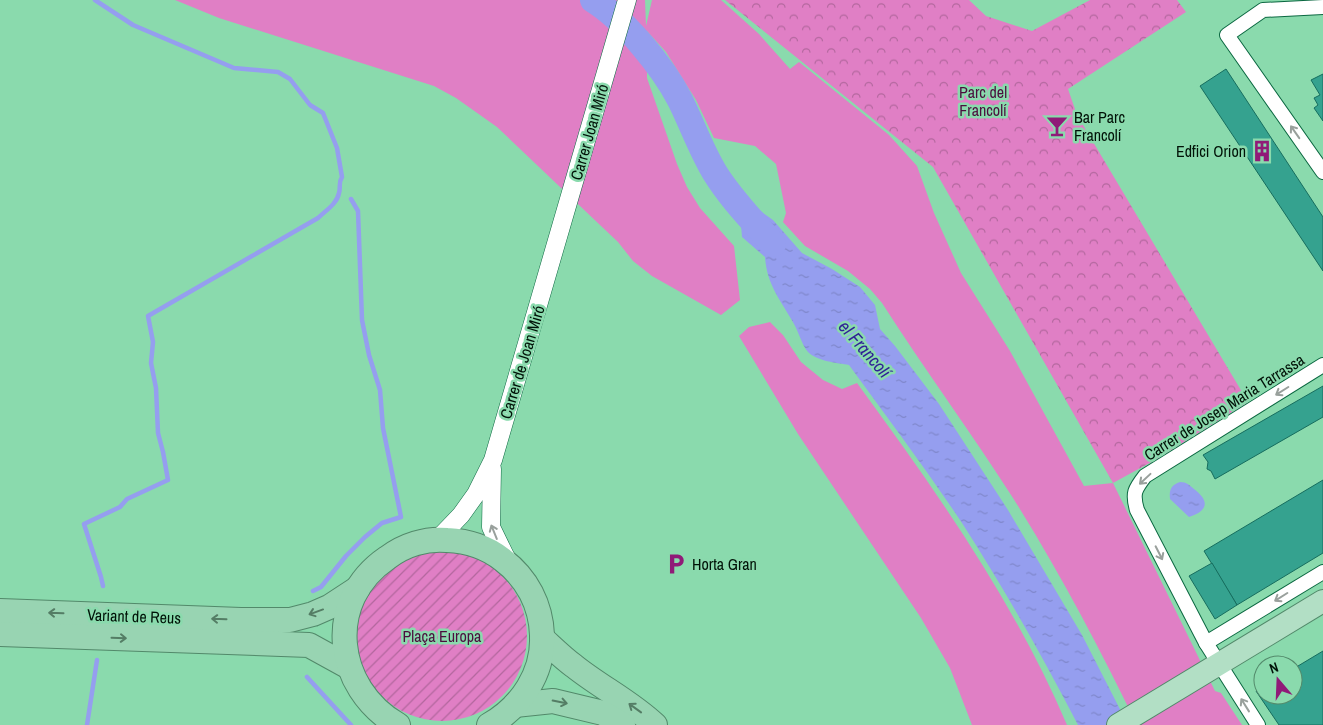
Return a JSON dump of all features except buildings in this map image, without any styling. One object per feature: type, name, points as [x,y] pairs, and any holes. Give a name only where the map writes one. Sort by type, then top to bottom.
[{"type":"highway","points":[[398,725],[387,719],[368,702],[354,680],[345,651],[347,618],[358,588],[380,562],[408,546],[438,539],[470,543],[491,552],[509,564],[523,580],[535,601],[541,621],[542,638],[538,667],[525,693],[515,705],[489,725]]},
{"type":"highway","points":[[266,631],[290,620],[314,614],[329,607],[358,588]]},
{"type":"highway","name":"Variant de Reus","points":[[0,611],[266,631]]},
{"type":"highway","points":[[266,631],[309,645],[349,667]]},
{"type":"highway","name":"Variant de Reus","points":[[0,634],[266,631]]},
{"type":"highway","points":[[542,638],[575,667],[644,714],[655,725]]},
{"type":"highway","points":[[515,705],[553,701],[603,712],[623,725]]},
{"type":"main road","points":[[1118,725],[1323,601]]},
{"type":"street","name":"Carrer Joan Miró","points":[[551,264],[627,0]]},
{"type":"street","points":[[1323,7],[1263,10],[1227,35],[1323,172]]},
{"type":"street","name":"Carrer de Joan Miró","points":[[509,564],[491,527],[483,496],[551,264]]},
{"type":"street","name":"Carrer de Josep Maria Tarrassa","points":[[1258,725],[1206,643],[1137,510],[1133,498],[1136,488],[1146,476],[1323,365]]},
{"type":"street","points":[[438,539],[483,496]]},
{"type":"street","points":[[1206,643],[1323,572]]},
{"type":"street","points":[[1288,622],[1323,608]]},
{"type":"green space","points":[[175,0],[645,0],[646,26],[652,0],[721,0],[759,34],[790,69],[799,62],[889,135],[917,166],[934,213],[961,273],[1010,351],[1084,486],[1113,483],[1215,691],[1221,693],[1242,725],[1137,725],[1078,610],[1030,526],[997,473],[882,303],[870,289],[848,271],[805,246],[783,222],[786,213],[776,164],[755,146],[714,138],[696,100],[666,52],[647,31],[647,78],[677,164],[687,187],[700,208],[734,246],[740,300],[721,315],[652,276],[633,261],[618,242],[497,127],[456,98],[434,86],[219,18]]},
{"type":"green space","name":"Parc del Francolí","points":[[725,0],[969,0],[986,16],[1032,31],[1090,0],[1177,0],[1186,12],[1068,89],[1077,115],[1248,402],[1155,460],[1113,483],[933,167]]},
{"type":"green space","points":[[770,322],[783,335],[801,362],[823,380],[842,389],[857,383],[916,465],[972,548],[1023,634],[1067,725],[972,725],[950,668],[921,618],[798,434],[739,336],[749,327]]},
{"type":"green space","name":"Plaça Europa","points":[[450,551],[475,557],[496,570],[508,582],[524,611],[527,636],[526,653],[521,669],[508,690],[496,702],[467,718],[434,721],[409,715],[388,702],[376,690],[360,661],[357,628],[363,603],[376,582],[388,570],[417,554]]},
{"type":"water","points":[[759,210],[773,220],[802,253],[860,287],[875,305],[880,329],[939,404],[1008,510],[1082,635],[1128,725],[1078,725],[1037,648],[993,572],[962,523],[906,443],[849,365],[822,360],[808,352],[772,285],[765,257],[742,237],[741,225]]},
{"type":"water","points":[[1180,482],[1189,485],[1203,498],[1205,505],[1195,515],[1189,517],[1170,499],[1171,488]]},
{"type":"waterway","points":[[95,0],[133,25],[234,68],[278,72],[290,79],[310,105],[323,113],[337,148],[342,177],[336,201],[318,218],[148,316],[153,342],[151,363],[156,388],[158,433],[168,480],[127,499],[120,507],[84,524],[103,586]]},
{"type":"waterway","name":"el Francolí","points":[[593,0],[605,8],[630,31],[664,73],[680,100],[705,155],[721,183],[773,244]]},
{"type":"waterway","points":[[313,591],[321,587],[346,556],[365,537],[382,523],[401,517],[383,428],[380,390],[369,355],[362,320],[358,211],[351,199]]},
{"type":"waterway","points":[[87,725],[97,660]]},
{"type":"waterway","points":[[307,677],[351,725]]},
{"type":"place","name":"Bar Parc Francolí","points":[[1057,126]]},
{"type":"place","name":"Edfici Orion","points":[[1262,151]]},
{"type":"place","name":"Horta Gran","points":[[676,564]]}]
